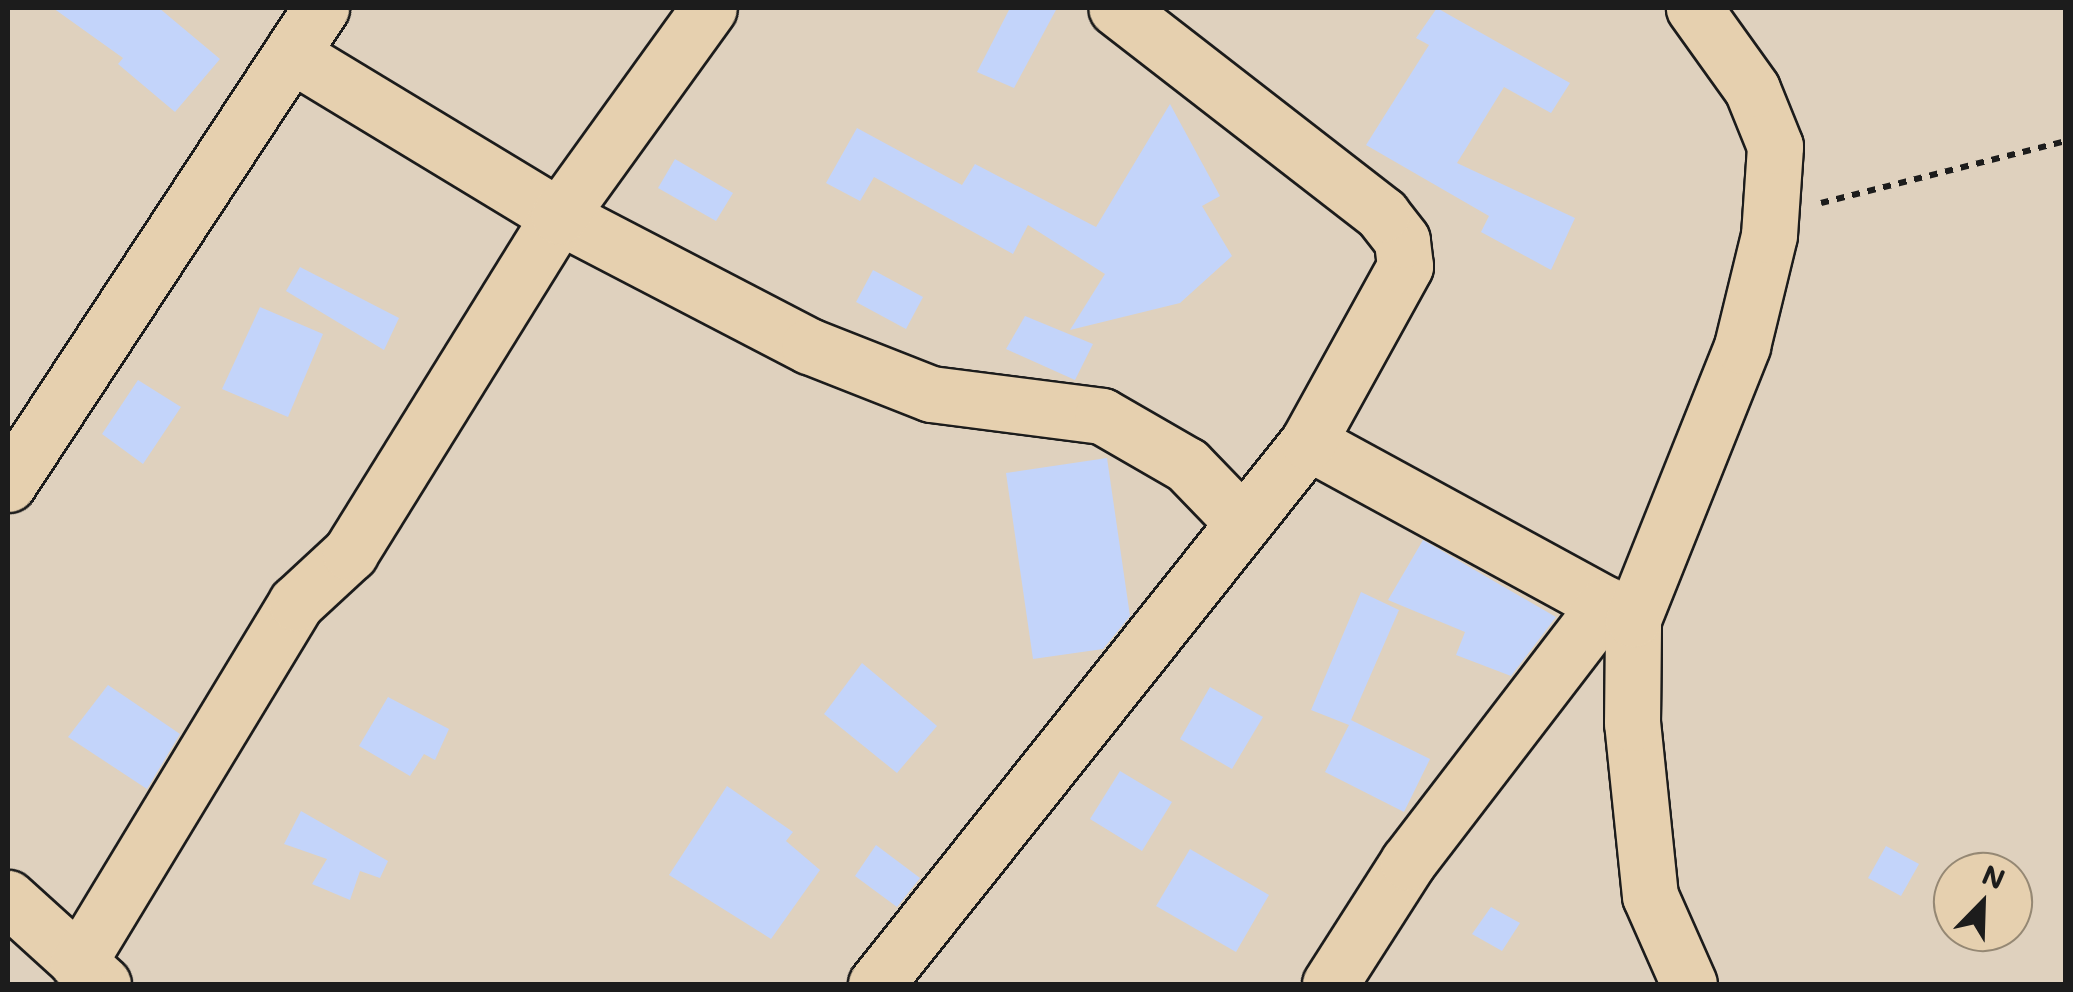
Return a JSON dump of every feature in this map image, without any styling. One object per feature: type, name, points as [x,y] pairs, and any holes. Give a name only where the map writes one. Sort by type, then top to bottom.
[{"type":"street","points":[[8,898],[90,974],[296,602],[350,553],[559,216],[709,8]]},
{"type":"street","points":[[876,984],[1308,442],[1405,266],[1402,240],[1382,214],[1116,8]]},
{"type":"street","points":[[1330,984],[1428,834],[1619,611],[1742,346],[1769,235],[1774,146],[1752,89],[1694,8]]},
{"type":"street","points":[[8,484],[300,25],[559,216],[809,346],[930,394],[1102,416],[1187,465],[1243,523]]},
{"type":"street","points":[[1308,442],[1619,611]]},
{"type":"street","points":[[1619,611],[1650,896],[1689,984]]},
{"type":"path","points":[[1769,235],[1812,206],[2066,141]]},
{"type":"building","points":[[53,8],[159,8],[220,59],[175,112],[118,64],[123,58]]},
{"type":"building","points":[[1010,8],[1057,8],[1014,88],[977,72]]},
{"type":"building","points":[[1437,8],[1570,83],[1551,113],[1504,87],[1457,163],[1575,218],[1551,270],[1481,232],[1489,216],[1366,145],[1429,45],[1416,38]]},
{"type":"building","points":[[1170,104],[1220,196],[1202,206],[1232,256],[1180,303],[1070,330],[1105,274],[1028,225],[1013,254],[874,177],[860,201],[826,183],[857,128],[962,185],[975,164],[1096,227]]},
{"type":"building","points":[[675,159],[733,193],[716,221],[658,188]]},
{"type":"building","points":[[300,267],[399,318],[384,350],[286,291]]},
{"type":"building","points":[[873,270],[923,297],[906,329],[856,302]]},
{"type":"building","points":[[260,307],[323,334],[288,417],[222,389]]},
{"type":"building","points":[[1025,316],[1093,344],[1075,380],[1006,349]]},
{"type":"building","points":[[138,380],[181,407],[143,464],[102,434]]},
{"type":"building","points":[[1107,458],[1130,616],[1103,649],[1033,659],[1006,473]]},
{"type":"building","points":[[1423,540],[1556,617],[1511,676],[1456,655],[1465,632],[1388,600]]},
{"type":"building","points":[[1361,592],[1399,610],[1351,720],[1430,759],[1404,812],[1325,772],[1349,725],[1311,710]]},
{"type":"building","points":[[862,663],[937,726],[897,773],[824,714]]},
{"type":"building","points":[[108,685],[180,734],[147,789],[68,737]]},
{"type":"building","points":[[1210,687],[1263,717],[1232,769],[1180,739]]},
{"type":"building","points":[[388,697],[449,729],[435,760],[424,754],[410,776],[359,746]]},
{"type":"building","points":[[1120,771],[1172,802],[1142,851],[1090,819]]},
{"type":"building","points":[[727,786],[793,832],[786,841],[820,870],[771,939],[669,875]]},
{"type":"building","points":[[301,811],[388,861],[380,878],[360,871],[350,900],[312,884],[327,859],[284,844]]},
{"type":"building","points":[[876,845],[920,878],[897,907],[855,876]]},
{"type":"building","points":[[1886,846],[1919,864],[1901,896],[1868,878]]},
{"type":"building","points":[[1190,849],[1269,895],[1236,952],[1156,906]]},
{"type":"building","points":[[1491,907],[1520,923],[1502,951],[1472,934]]}]
